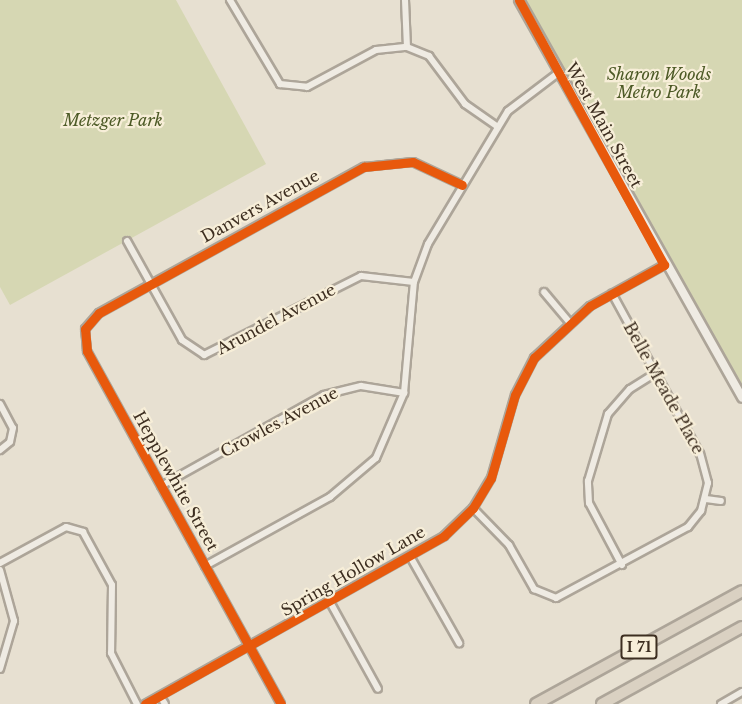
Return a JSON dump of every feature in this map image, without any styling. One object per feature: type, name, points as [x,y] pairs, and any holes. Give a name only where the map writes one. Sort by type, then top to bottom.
[{"type":"highway","name":"I 71","points":[[536,704],[742,591]]},
{"type":"highway","name":"I 71","points":[[602,704],[742,627]]},
{"type":"main road","name":"West Main Street","points":[[519,0],[664,265],[742,398]]},
{"type":"street","points":[[230,0],[271,73],[293,89],[307,87],[376,50],[407,47],[429,56],[465,104],[498,127]]},
{"type":"street","points":[[405,0],[407,47]]},
{"type":"street","points":[[205,566],[330,497],[376,458],[404,393],[414,282],[428,244],[498,127],[530,90],[558,73]]},
{"type":"street","name":"Danvers Avenue","points":[[85,329],[99,313],[364,167],[413,162],[462,185]]},
{"type":"street","name":"Arundel Avenue","points":[[127,241],[186,346],[204,355],[218,352],[361,276],[414,282]]},
{"type":"street","name":"Spring Hollow Lane","points":[[145,704],[411,558],[473,508],[491,478],[524,376],[568,321],[612,293],[664,265]]},
{"type":"street","points":[[544,292],[568,321]]},
{"type":"street","name":"Belle Meade Place","points":[[612,293],[707,470],[706,499]]},
{"type":"street","name":"Hepplewhite Street","points":[[85,329],[87,351],[282,704]]},
{"type":"street","points":[[622,565],[589,503],[588,481],[608,414],[630,389],[656,373]]},
{"type":"street","name":"Crowles Avenue","points":[[161,486],[324,395],[361,386],[404,393]]},
{"type":"street","points":[[0,404],[13,435],[0,450]]},
{"type":"street","points":[[473,508],[493,525],[544,596],[568,595],[688,527],[706,499],[721,501]]},
{"type":"street","points":[[0,562],[57,531],[75,528],[89,539],[112,585],[111,653],[137,704]]},
{"type":"street","points":[[411,558],[459,643]]},
{"type":"street","points":[[0,570],[14,621],[0,669]]},
{"type":"street","points":[[330,602],[378,689]]},
{"type":"street","points":[[721,704],[742,692]]},
{"type":"street","points":[[160,696],[165,704]]},
{"type":"green space","name":"Metzger Park","points":[[0,0],[176,0],[266,164],[10,305],[0,287]]},
{"type":"green space","name":"Sharon Woods Metro Park","points":[[519,0],[742,0],[742,398]]},
{"type":"cycle path","points":[[145,704],[444,536],[473,508],[491,478],[515,395],[534,358],[590,306],[664,265],[519,0]]},
{"type":"cycle path","points":[[281,704],[87,351],[85,329],[99,313],[364,167],[413,162],[462,185]]}]
